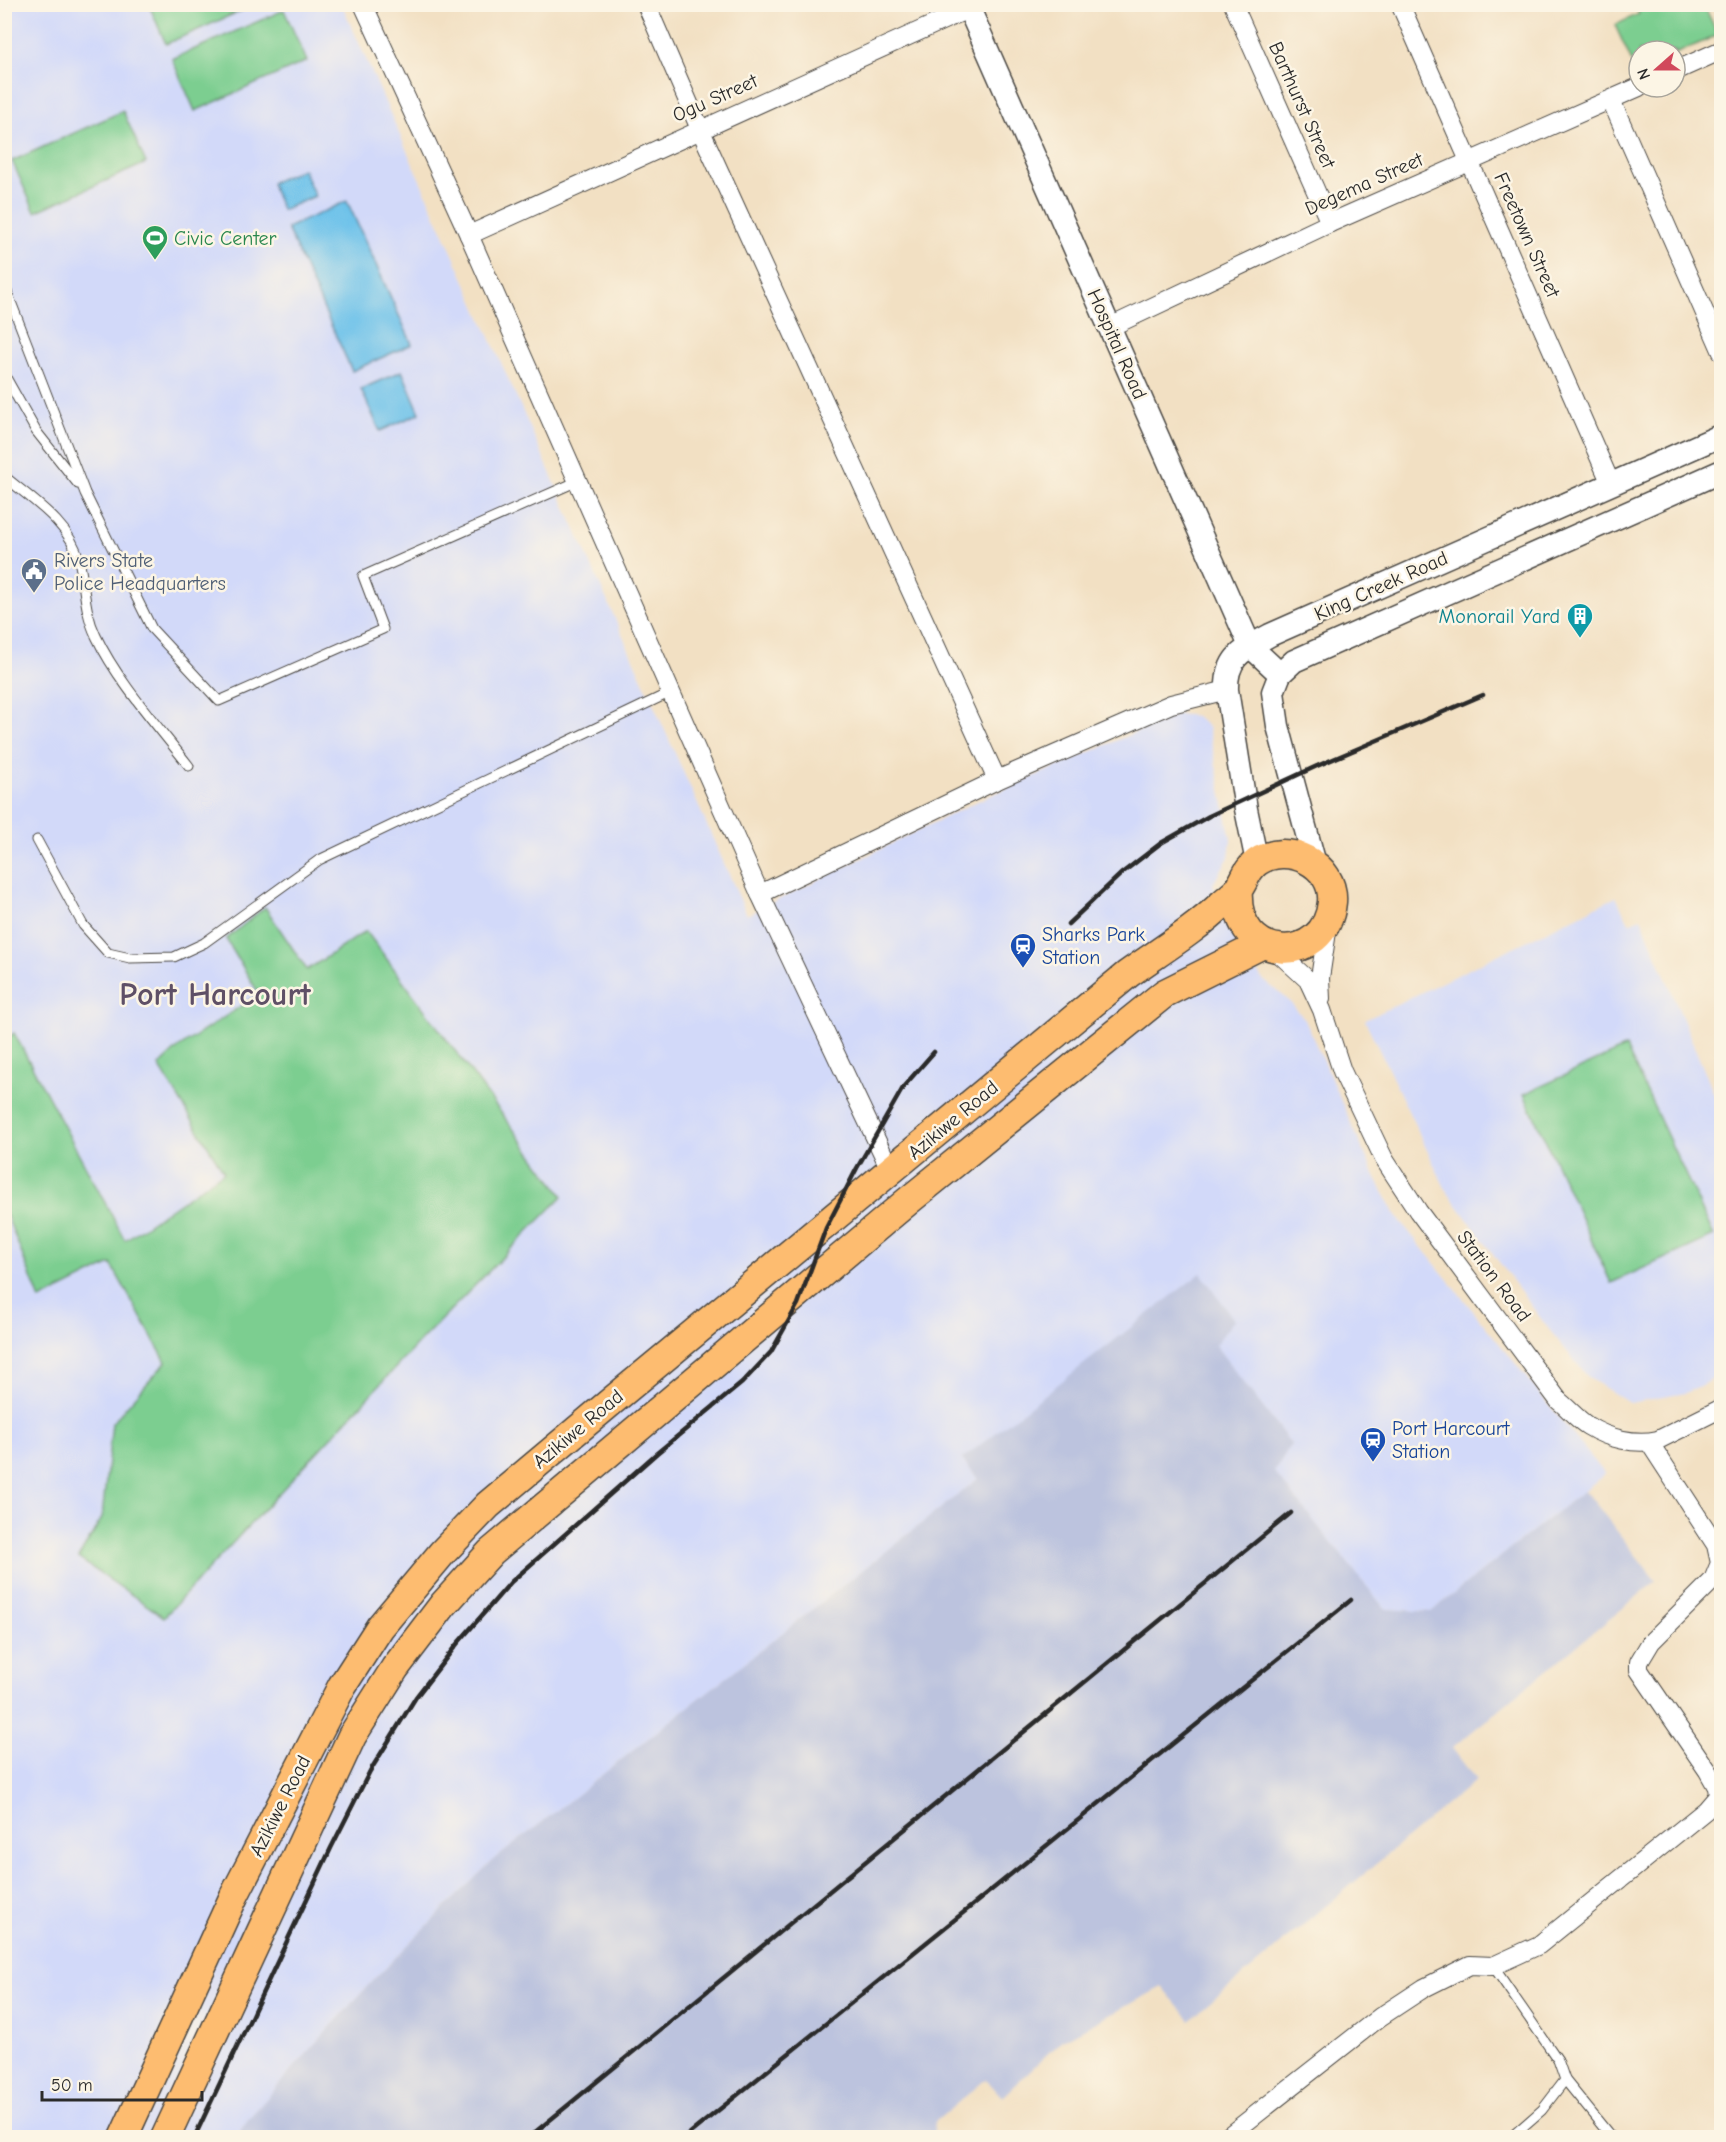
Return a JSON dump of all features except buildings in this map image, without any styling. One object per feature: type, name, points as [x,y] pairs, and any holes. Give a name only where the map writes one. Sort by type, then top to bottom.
[{"type":"main road","points":[[1280,853],[1293,854],[1315,864],[1327,880],[1332,899],[1329,919],[1317,936],[1304,945],[1289,949],[1268,946],[1251,934],[1241,921],[1237,906],[1238,890],[1246,872],[1257,862],[1280,853]]},
{"type":"main road","name":"Azikiwe Road","points":[[123,2138],[234,1896],[342,1686],[380,1627],[442,1553],[488,1505],[621,1393],[1128,974],[1213,913],[1238,890]]},
{"type":"main road","name":"Azikiwe Road","points":[[165,2138],[352,1736],[395,1668],[443,1605],[491,1552],[778,1310],[1155,1000],[1165,993],[1268,946]]},
{"type":"street","points":[[363,4],[469,235],[760,894],[891,1171]]},
{"type":"street","points":[[646,4],[700,129],[998,780]]},
{"type":"street","name":"Barthurst Street","points":[[1233,4],[1330,223]]},
{"type":"street","name":"Freetown Street","points":[[1400,4],[1611,484]]},
{"type":"street","name":"Ogu Street","points":[[469,235],[972,6]]},
{"type":"street","name":"Hospital Road","points":[[972,6],[1250,646],[1280,674]]},
{"type":"street","points":[[1687,66],[1722,50]]},
{"type":"street","name":"Degema Street","points":[[1110,327],[1330,223],[1627,93]]},
{"type":"street","points":[[1611,100],[1722,352]]},
{"type":"street","name":"King Creek Road","points":[[1257,862],[1227,690],[1226,675],[1232,661],[1250,646],[1281,630],[1722,435]]},
{"type":"street","name":"King Creek Road","points":[[1280,674],[1294,661],[1722,471]]},
{"type":"street","points":[[1280,674],[1273,692],[1278,726],[1315,864]]},
{"type":"street","points":[[760,894],[998,780],[1171,704],[1227,690]]},
{"type":"street","name":"Station Road","points":[[1322,1010],[1320,978],[1329,919]]},
{"type":"street","name":"Station Road","points":[[1268,946],[1308,981],[1322,1010],[1342,1071],[1384,1159],[1418,1211],[1559,1401],[1587,1426],[1617,1439],[1649,1442],[1658,1440],[1722,1408]]},
{"type":"street","points":[[1226,2138],[1380,2017],[1424,1988],[1470,1965],[1493,1966],[1539,1945],[1706,1810],[1718,1796],[1717,1787],[1708,1771],[1639,1670],[1639,1662],[1651,1641],[1713,1580],[1720,1563],[1716,1545],[1649,1442]]},
{"type":"lane","points":[[4,284],[85,493],[152,629],[219,701],[383,629],[363,576],[578,481]]},
{"type":"lane","points":[[4,374],[36,431],[85,493]]},
{"type":"lane","points":[[4,476],[65,530],[79,559],[86,608],[96,636],[117,671],[189,765]]},
{"type":"lane","points":[[37,840],[83,925],[108,953],[130,958],[174,957],[204,944],[319,860],[671,692]]},
{"type":"lane","points":[[1493,1966],[1558,2060],[1565,2080],[1612,2138]]},
{"type":"lane","points":[[1509,2138],[1542,2110],[1565,2080]]},
{"type":"shaded area","points":[[5,5],[342,5],[747,915],[978,801],[1177,714],[1196,716],[1208,727],[1231,839],[1229,857],[1213,884],[1226,923],[1262,979],[1286,998],[1304,1018],[1376,1179],[1397,1217],[1605,1474],[1431,1612],[1385,1609],[1274,1472],[1291,1444],[1214,1344],[962,1459],[978,1479],[489,1864],[374,1979],[249,2118],[236,2137],[5,2138]]},
{"type":"shaded area","points":[[1616,897],[1629,923],[1641,918],[1716,1099],[1721,1097],[1721,1375],[1686,1393],[1629,1403],[1588,1377],[1547,1327],[1446,1190],[1365,1020]]},
{"type":"shaded area","points":[[1201,1273],[1234,1320],[1215,1345],[1291,1444],[1274,1472],[1385,1609],[1431,1612],[1585,1490],[1656,1581],[1452,1748],[1476,1780],[1190,2020],[1162,1987],[1061,2041],[1002,2097],[986,2079],[935,2122],[933,2137],[236,2137],[249,2118],[374,1979],[489,1864],[978,1479],[962,1459]]},
{"type":"green space","points":[[149,5],[254,5],[166,44]]},
{"type":"green space","points":[[1635,5],[1704,5],[1718,35],[1687,49],[1687,39],[1627,39],[1627,51],[1615,25],[1639,14]]},
{"type":"green space","points":[[284,10],[307,61],[195,111],[172,59]]},
{"type":"green space","points":[[123,111],[146,163],[35,212],[12,161]]},
{"type":"green space","points":[[265,907],[307,970],[366,931],[563,1196],[424,1337],[164,1617],[78,1558],[102,1518],[112,1423],[166,1362],[111,1264],[40,1300],[5,1211],[5,1040],[14,1033],[125,1240],[224,1172],[159,1066],[178,1048],[259,994],[226,939]]},
{"type":"green space","points":[[1626,1047],[1714,1236],[1611,1283],[1524,1094]]},
{"type":"water","points":[[303,169],[315,196],[282,210],[271,183]]},
{"type":"water","points":[[347,201],[412,344],[352,371],[287,228]]},
{"type":"water","points":[[402,371],[420,413],[380,431],[361,389]]},
{"type":"railway","points":[[1068,924],[1122,873],[1161,843],[1209,816],[1317,766],[1483,695]]},
{"type":"railway","points":[[194,2138],[331,1848],[370,1771],[416,1697],[457,1644],[511,1582],[657,1453],[742,1383],[771,1352],[798,1304],[826,1228],[857,1168],[904,1086],[934,1052]]},
{"type":"railway","points":[[528,2138],[1291,1513]]},
{"type":"railway","points":[[684,2138],[1351,1600]]},
{"type":"place","name":"Civic Center","points":[[155,261]]},
{"type":"place","name":"Rivers State Police Headquarters","points":[[34,594]]},
{"type":"place","name":"Monorail Yard","points":[[1580,639]]},
{"type":"place","name":"Sharks Park Station","points":[[1023,969]]},
{"type":"place","name":"Port Harcourt Station","points":[[1373,1463]]},
{"type":"district","name":"Port Harcourt","points":[[215,994]]}]
